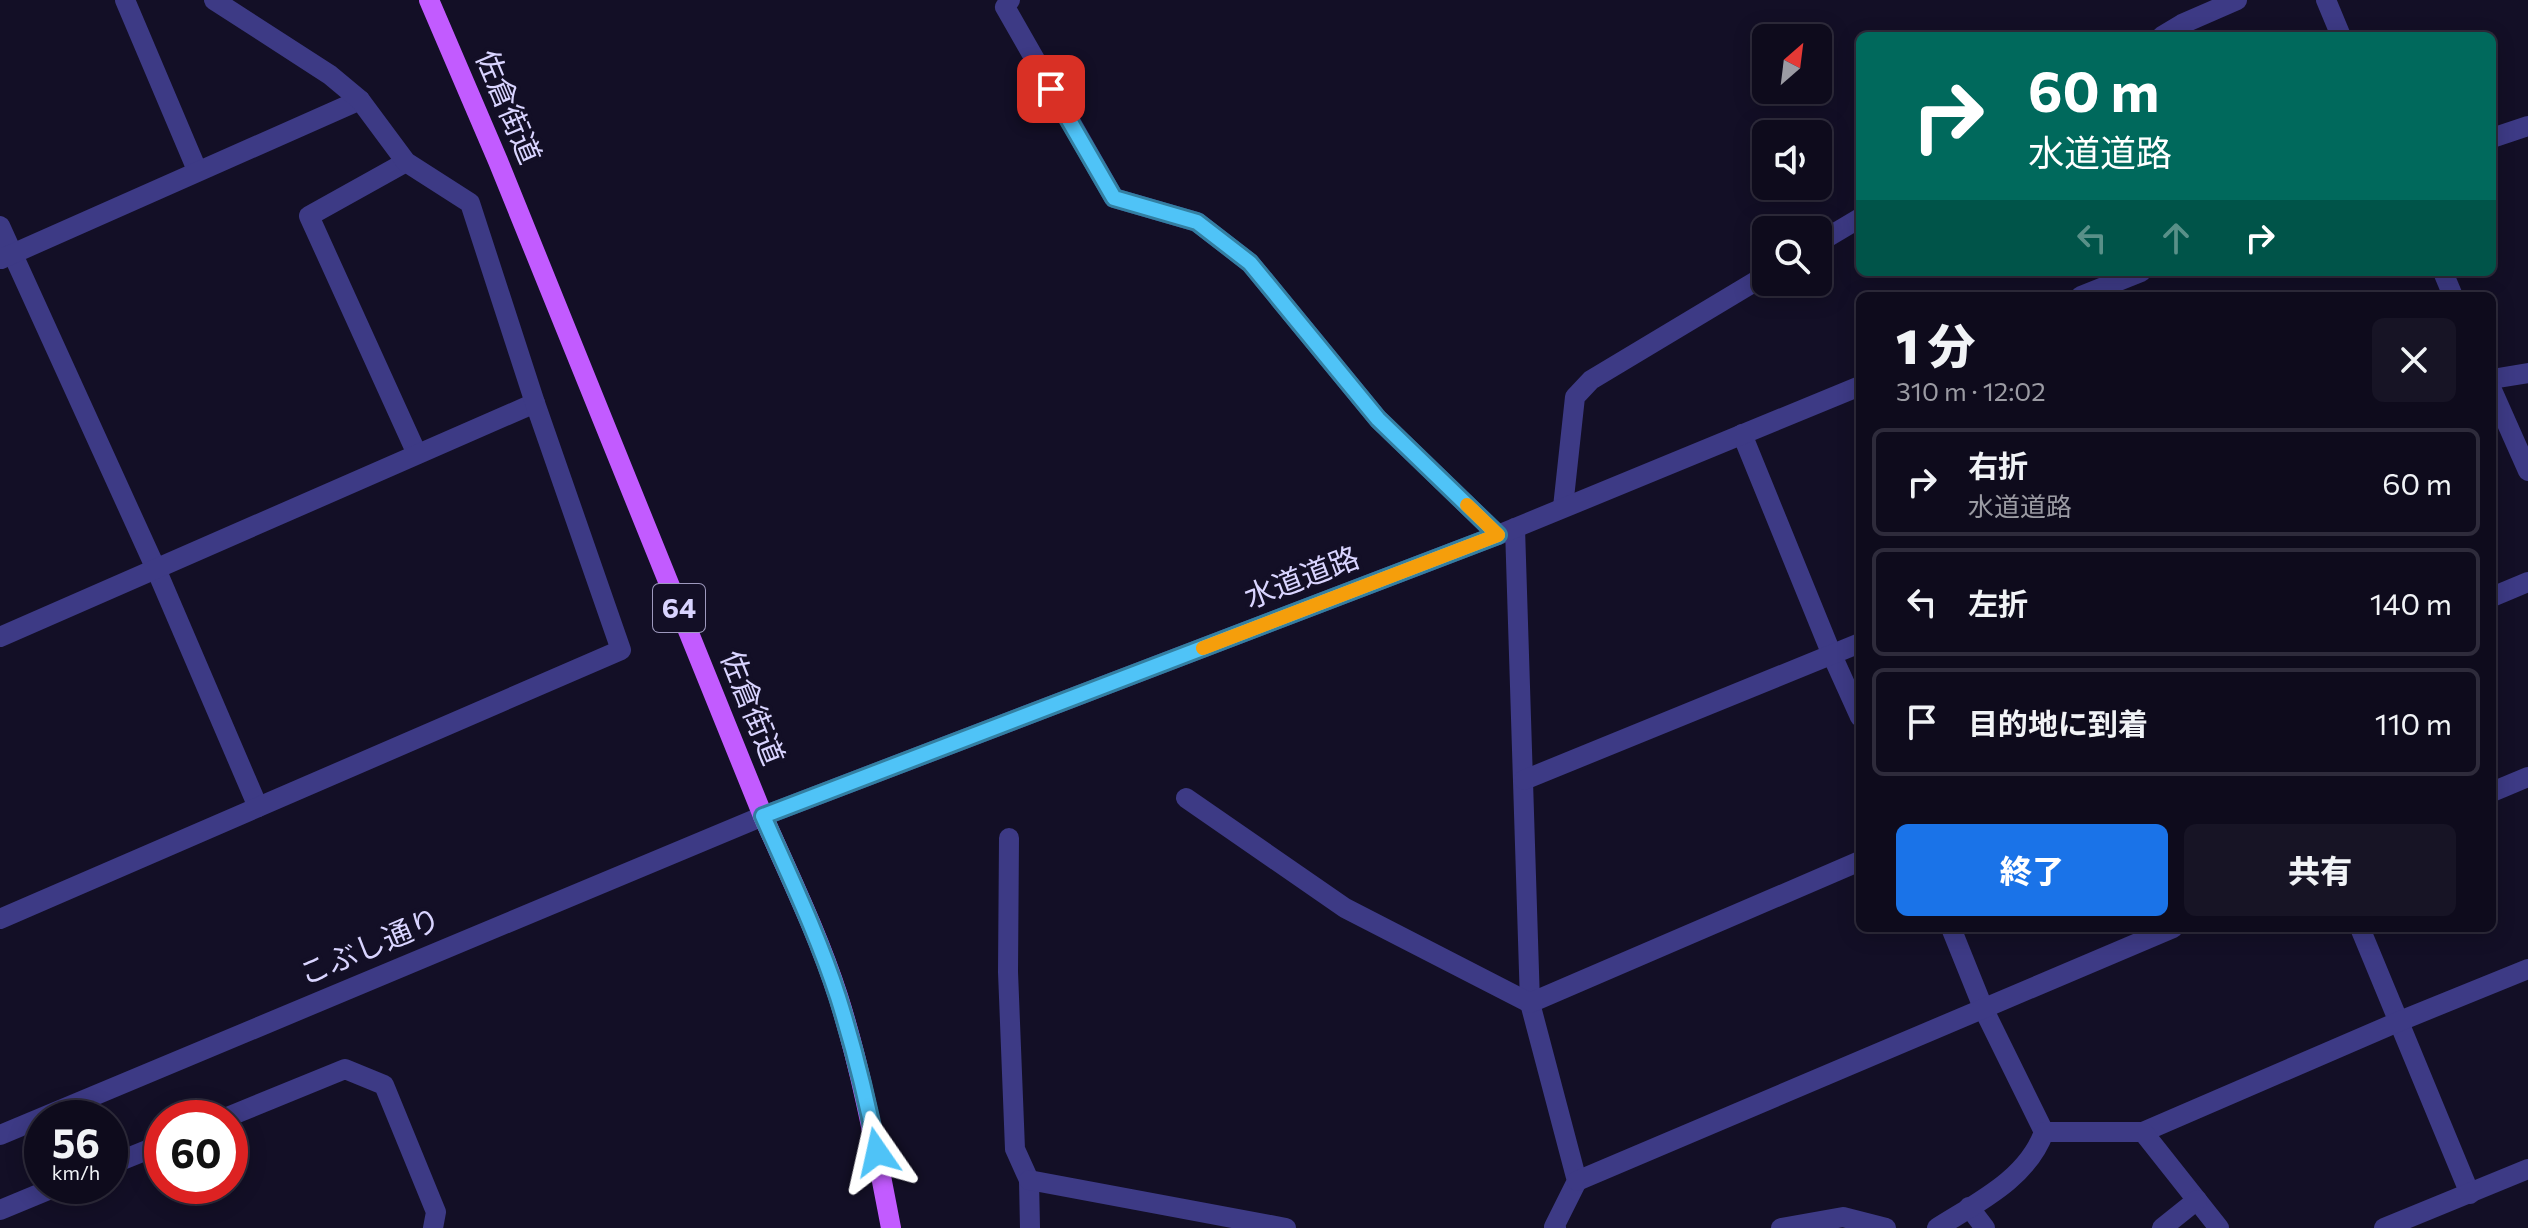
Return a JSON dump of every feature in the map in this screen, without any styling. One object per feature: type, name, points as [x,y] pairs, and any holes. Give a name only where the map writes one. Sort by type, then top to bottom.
[{"type":"main road","name":"佐倉街道","points":[[429,0],[498,161],[763,816],[809,918],[837,995],[867,1102],[891,1228]]},
{"type":"street","points":[[125,0],[197,170]]},
{"type":"street","points":[[0,919],[621,650],[535,403],[470,203],[406,162],[360,100],[330,75],[214,0]]},
{"type":"street","points":[[1010,0],[1005,7],[1114,198],[1197,222],[1250,263],[1378,419],[1506,532],[1524,780],[1530,1003],[1577,1181]]},
{"type":"street","points":[[2169,32],[2237,0]]},
{"type":"street","points":[[2326,0],[2339,32]]},
{"type":"street","points":[[6,256],[360,100]]},
{"type":"street","points":[[2496,137],[2528,126]]},
{"type":"street","points":[[406,162],[309,216],[417,454]]},
{"type":"street","points":[[1832,235],[1856,220]]},
{"type":"street","points":[[0,226],[6,256],[156,569],[258,807]]},
{"type":"street","points":[[2093,292],[2131,276]]},
{"type":"street","points":[[1563,507],[1575,397],[1591,380],[1752,283]]},
{"type":"street","points":[[2496,378],[2528,373]]},
{"type":"street","name":"水道道路","points":[[763,816],[1506,532],[1856,388]]},
{"type":"street","points":[[2496,399],[2528,471]]},
{"type":"street","points":[[0,637],[535,403]]},
{"type":"street","points":[[1742,434],[1856,708]]},
{"type":"street","points":[[2496,595],[2528,582]]},
{"type":"street","points":[[1524,780],[1856,645]]},
{"type":"street","points":[[2496,790],[2528,777]]},
{"type":"street","points":[[1186,798],[1345,908],[1530,1003]]},
{"type":"street","name":"こぶし通り","points":[[0,1135],[763,816]]},
{"type":"street","points":[[1009,838],[1008,972],[1015,1149],[1029,1180],[1030,1228]]},
{"type":"street","points":[[1530,1003],[1856,863]]},
{"type":"street","points":[[1937,1228],[2016,1176],[2038,1150],[2044,1132],[1984,1010],[1953,932]]},
{"type":"street","points":[[1553,1228],[1577,1181],[2164,932]]},
{"type":"street","points":[[2362,932],[2470,1194]]},
{"type":"street","points":[[2044,1132],[2143,1132],[2528,969]]},
{"type":"street","points":[[248,1109],[345,1069],[384,1085],[436,1212],[433,1228]]},
{"type":"street","points":[[2143,1132],[2219,1228]]},
{"type":"street","points":[[2384,1228],[2528,1169]]},
{"type":"street","points":[[1029,1180],[1286,1228]]},
{"type":"street","points":[[0,1210],[24,1200]]},
{"type":"street","points":[[2162,1228],[2197,1200]]},
{"type":"street","points":[[1969,1207],[1985,1228]]},
{"type":"street","points":[[1781,1228],[1843,1217],[1886,1228]]},
{"type":"slow traffic","points":[[1203,648],[1498,535],[1467,505]]},
{"type":"route","points":[[877,1152],[867,1102],[837,995],[809,918],[763,816],[1498,535],[1378,419],[1250,263],[1197,222],[1114,198],[1051,89]]}]
